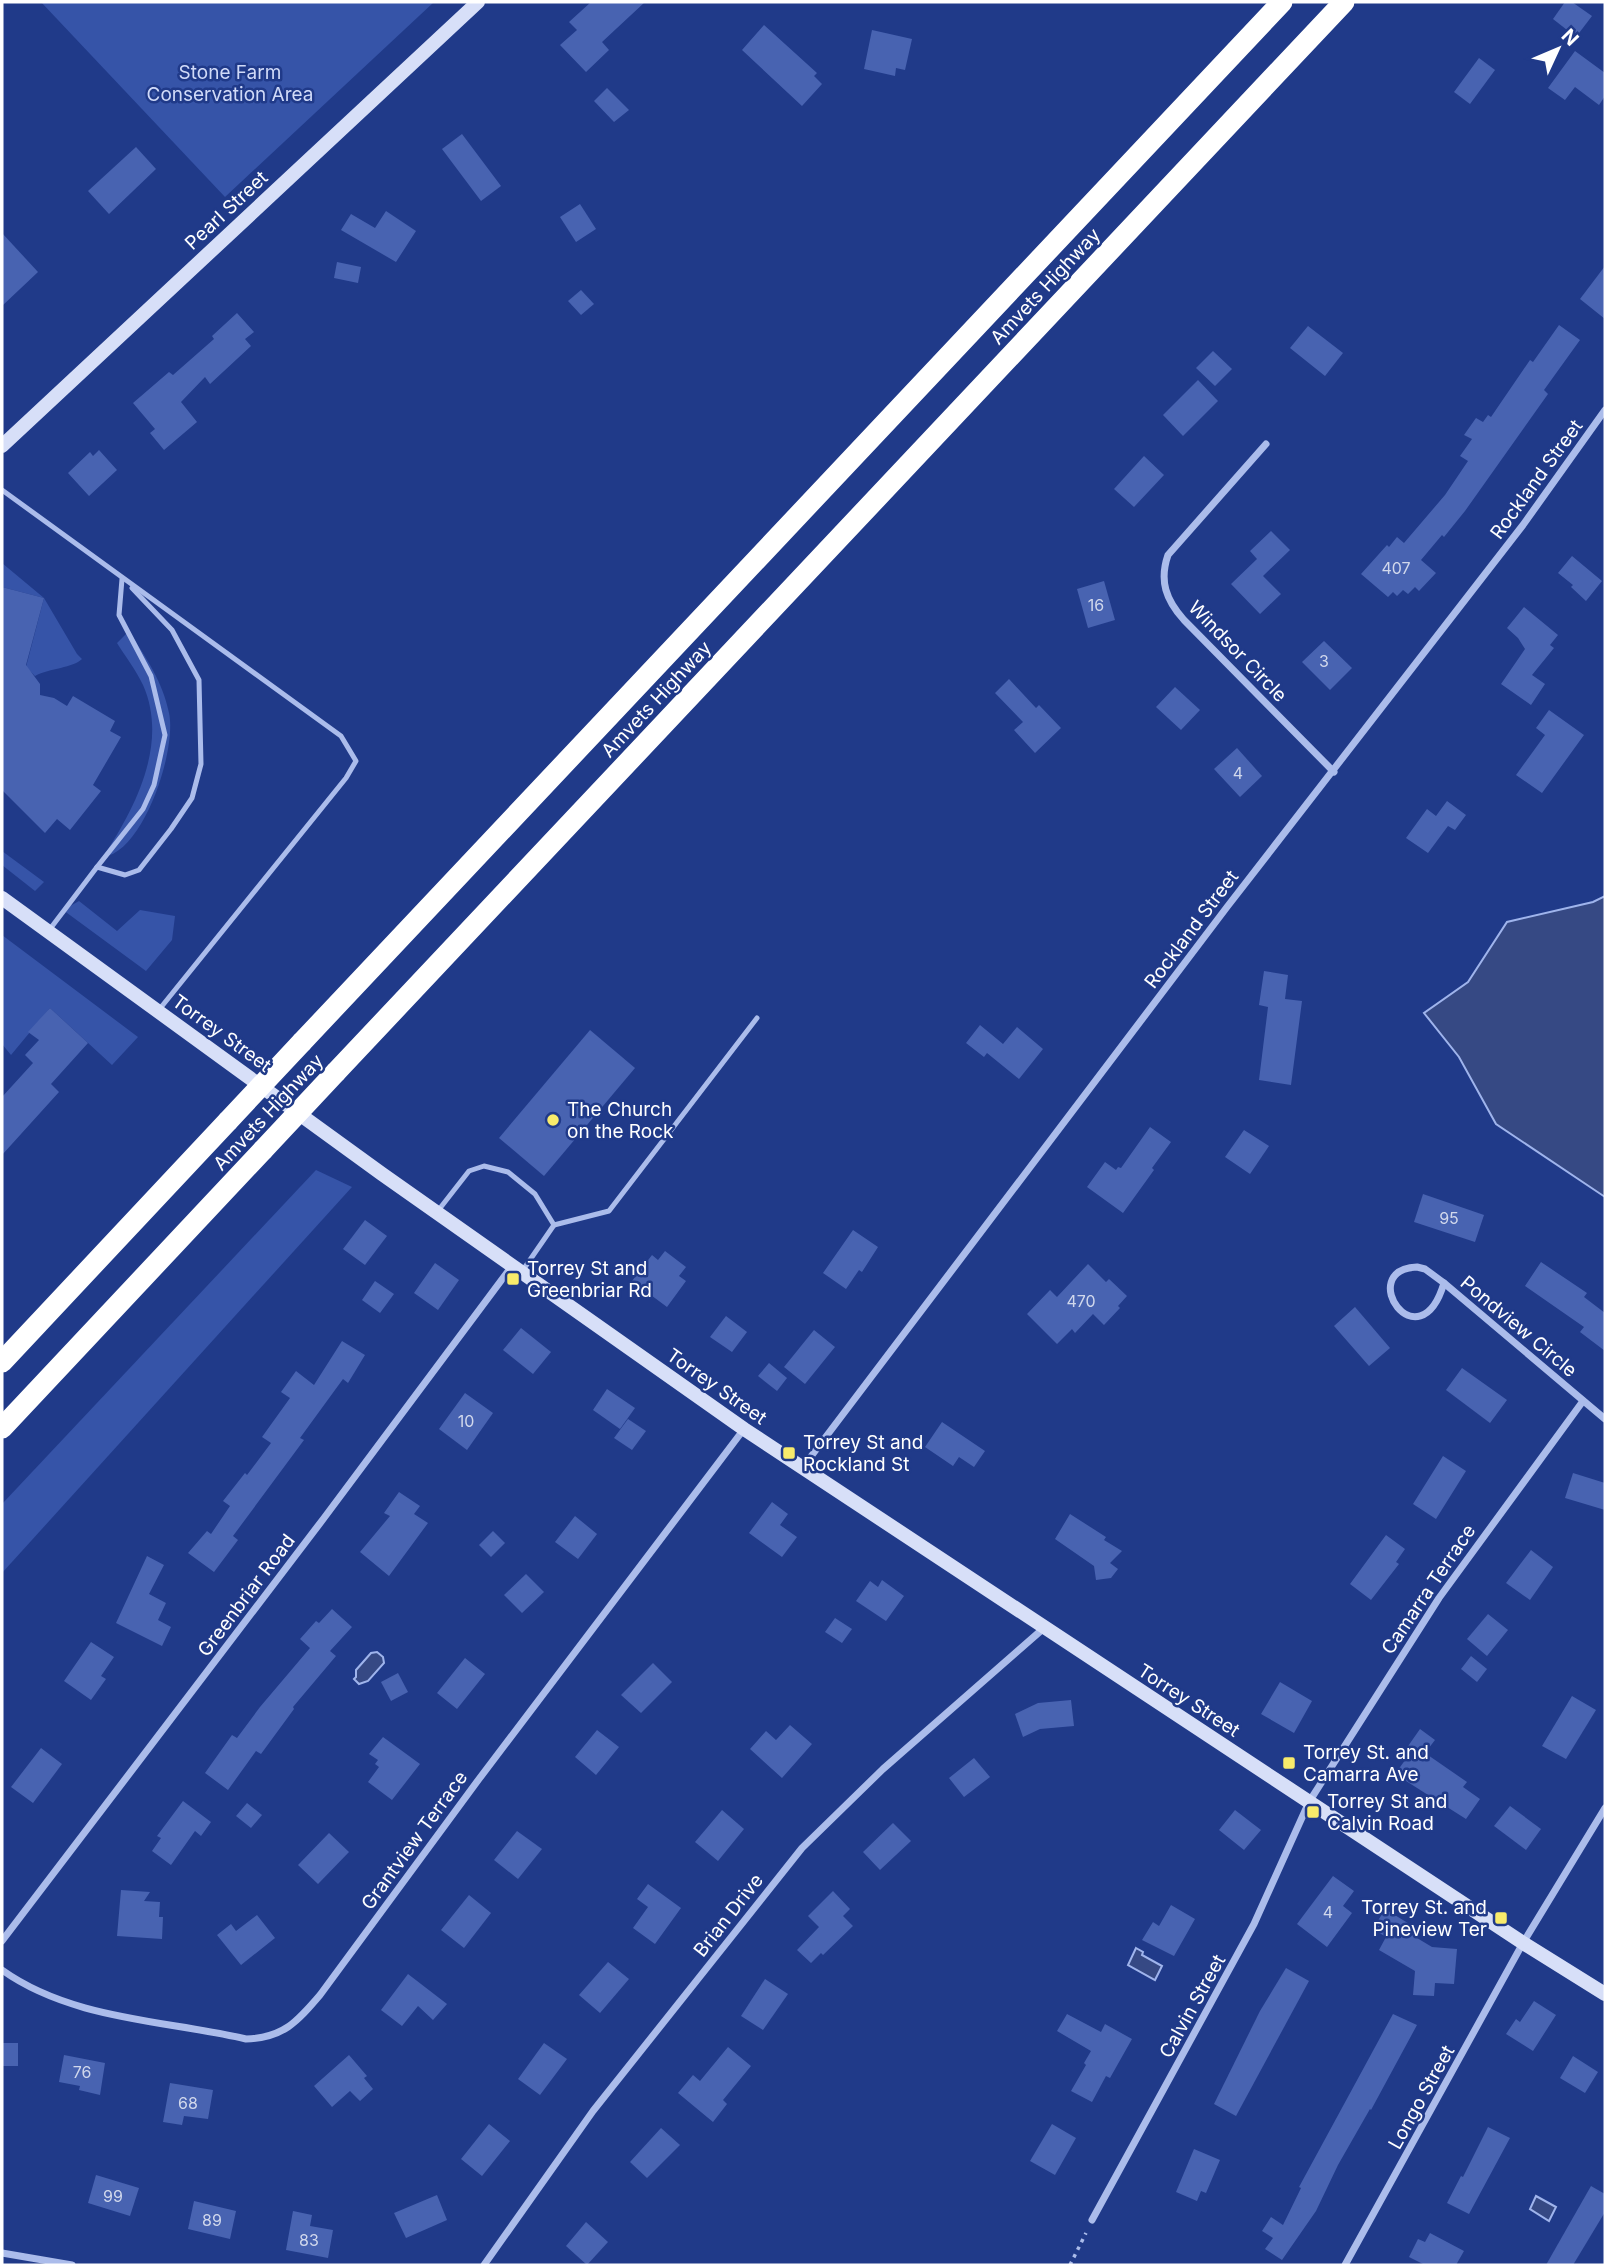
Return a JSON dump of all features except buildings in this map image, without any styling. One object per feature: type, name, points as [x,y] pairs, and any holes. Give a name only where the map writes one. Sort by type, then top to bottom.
[{"type":"highway","name":"Amvets Highway","points":[[2,1362],[1282,2]]},
{"type":"highway","name":"Amvets Highway","points":[[2,1427],[1344,2]]},
{"type":"main road","name":"Pearl Street","points":[[2,446],[478,2]]},
{"type":"main road","name":"Torrey Street","points":[[2,898],[437,1213],[744,1429],[1523,1943],[1605,1994]]},
{"type":"street","name":"Rockland Street","points":[[802,1468],[1227,908],[1523,525],[1605,410]]},
{"type":"street","name":"Windsor Circle","points":[[1266,444],[1174,548],[1166,562],[1164,585],[1169,600],[1184,620],[1334,772]]},
{"type":"street","name":"Greenbriar Road","points":[[2,1941],[516,1269]]},
{"type":"street","name":"Pondview Circle","points":[[1444,1283],[1433,1308],[1421,1315],[1400,1311],[1392,1298],[1392,1283],[1402,1270],[1425,1269],[1444,1283],[1605,1419]]},
{"type":"street","name":"Camarra Terrace","points":[[1309,1802],[1439,1598],[1583,1401]]},
{"type":"street","name":"Grantview Terrace","points":[[2,1970],[27,1985],[82,2008],[246,2039],[264,2039],[296,2021],[320,1995],[486,1769],[744,1429]]},
{"type":"street","name":"Brian Drive","points":[[484,2265],[593,2111],[802,1848],[839,1809],[1044,1628]]},
{"type":"street","name":"Calvin Street","points":[[1092,2220],[1254,1924],[1309,1802]]},
{"type":"street","name":"Longo Street","points":[[1345,2265],[1523,1943],[1605,1808]]},
{"type":"street","points":[[2,2253],[72,2265]]},
{"type":"lane","points":[[2,490],[341,736],[356,761],[338,789],[158,1011]]},
{"type":"lane","points":[[48,932],[143,808],[154,785],[165,735],[151,676],[119,615],[122,579]]},
{"type":"lane","points":[[97,867],[125,875],[139,870],[192,798],[201,764],[199,680],[172,630],[122,579]]},
{"type":"lane","points":[[516,1269],[554,1226],[609,1211],[757,1018]]},
{"type":"lane","points":[[437,1213],[468,1171],[484,1166],[508,1172],[535,1194],[554,1226]]},
{"type":"path","points":[[1070,2265],[1092,2220]]},
{"type":"green space","name":"Stone Farm Conservation Area","points":[[41,2],[434,2],[225,197]]},
{"type":"green space","points":[[2,563],[44,598],[2,587]]},
{"type":"green space","points":[[44,598],[82,659],[35,676],[26,667]]},
{"type":"green space","points":[[129,631],[163,691],[169,713],[168,750],[154,797],[144,819],[118,851],[103,857],[137,797],[150,752],[150,707],[140,679],[117,643]]},
{"type":"green space","points":[[2,851],[44,882],[35,891],[2,865]]},
{"type":"green space","points":[[79,901],[117,931],[140,910],[175,916],[172,940],[146,971],[63,910]]},
{"type":"green space","points":[[2,935],[138,1037],[112,1065],[50,1008],[11,1055],[2,1044]]},
{"type":"green space","points":[[316,1170],[352,1187],[2,1573],[2,1504]]},
{"type":"shaded area","points":[[1605,896],[1605,1197],[1496,1124],[1459,1057],[1424,1013],[1468,982],[1507,922],[1593,902]]},
{"type":"shaded area","points":[[377,1652],[383,1657],[384,1663],[368,1681],[359,1684],[354,1679],[356,1670],[371,1653]]},
{"type":"shaded area","points":[[1136,1948],[1143,1952],[1142,1955],[1162,1966],[1155,1980],[1128,1965]]},
{"type":"shaded area","points":[[1536,2196],[1556,2207],[1549,2221],[1530,2209]]},
{"type":"place","name":"The Church on the Rock","points":[[553,1120]]},
{"type":"place","name":"Torrey St and Greenbriar Rd","points":[[513,1279]]},
{"type":"place","name":"Torrey St and Rockland St","points":[[789,1453]]},
{"type":"place","name":"Torrey St. and Camarra Ave","points":[[1289,1763]]},
{"type":"place","name":"Torrey St and Calvin Road","points":[[1313,1812]]},
{"type":"place","name":"Torrey St. and Pineview Ter","points":[[1501,1918]]}]
